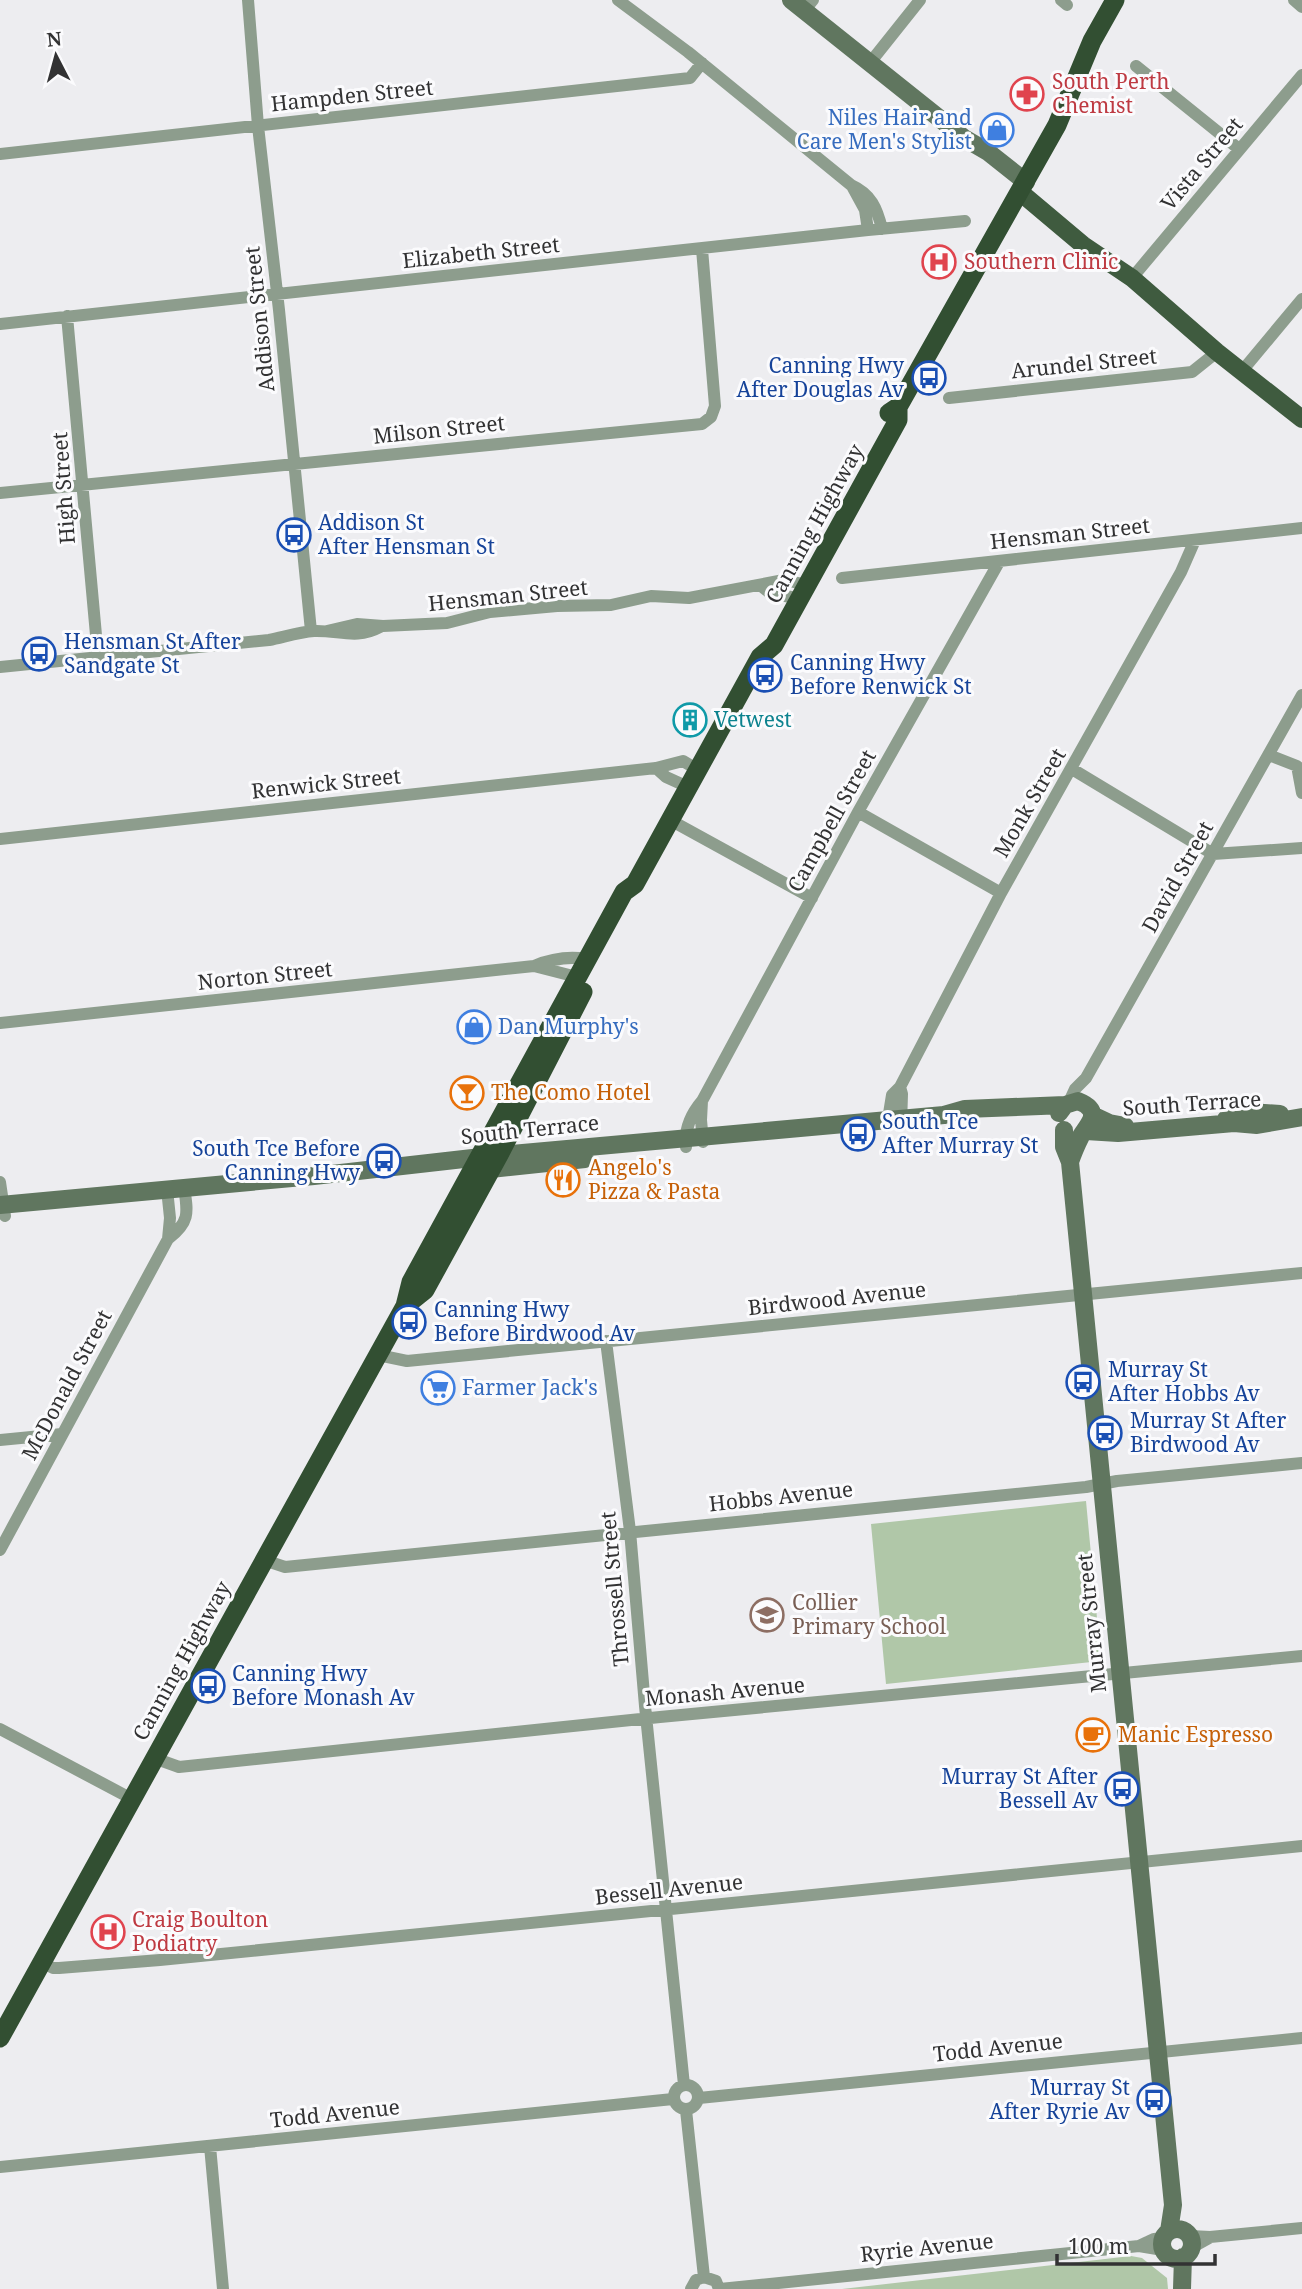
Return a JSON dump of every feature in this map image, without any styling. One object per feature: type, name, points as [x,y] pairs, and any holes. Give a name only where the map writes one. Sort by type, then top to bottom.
[{"type":"highway","name":"Canning Highway","points":[[1064,110],[1092,41],[1115,0]]},
{"type":"highway","name":"Canning Highway","points":[[0,2038],[377,1355],[405,1306],[425,1290],[586,959],[624,892],[635,884],[760,657],[774,645],[798,590],[898,421],[898,407],[1064,110],[1130,0]]},
{"type":"highway","name":"Canning Highway","points":[[485,1163],[636,896],[635,884]]},
{"type":"main road","points":[[803,4],[870,64],[964,138],[1007,165],[1023,187],[1103,246],[1132,278],[1217,352],[1302,419]]},
{"type":"main road","name":"South Terrace","points":[[2,1211],[894,1122],[944,1115],[964,1109],[1080,1115],[1118,1133],[1234,1123],[1250,1125],[1302,1114]]},
{"type":"main road","name":"South Terrace","points":[[894,1122],[967,1121],[1029,1113],[1048,1116],[1073,1134],[1080,1115]]},
{"type":"main road","points":[[1062,1126],[1059,1113],[1080,1115]]},
{"type":"main road","name":"Murray Street","points":[[1080,1115],[1070,1161],[1177,2244]]},
{"type":"main road","name":"Murray Street","points":[[1062,1126],[1064,1147],[1070,1161]]},
{"type":"main road","points":[[1177,2244],[1182,2284]]},
{"type":"street","points":[[618,0],[702,63],[851,185],[869,196],[882,229]]},
{"type":"street","points":[[870,64],[920,0]]},
{"type":"street","points":[[1294,0],[1302,7]]},
{"type":"street","name":"Addison Street","points":[[248,1],[258,126],[311,631]]},
{"type":"street","name":"Hampden Street","points":[[0,154],[690,78],[702,63]]},
{"type":"street","points":[[1136,66],[1239,149]]},
{"type":"street","name":"Vista Street","points":[[1132,278],[1302,75]]},
{"type":"street","points":[[851,185],[865,210],[868,230]]},
{"type":"street","name":"Elizabeth Street","points":[[0,324],[965,221]]},
{"type":"street","name":"Milson Street","points":[[0,493],[702,424],[711,417],[715,406],[702,249]]},
{"type":"street","points":[[1242,371],[1302,299]]},
{"type":"street","name":"High Street","points":[[68,316],[85,485],[83,501],[98,657]]},
{"type":"street","name":"Arundel Street","points":[[949,398],[1192,372],[1217,352]]},
{"type":"street","name":"Hensman Street","points":[[842,578],[1302,528]]},
{"type":"street","name":"Monk Street","points":[[894,1122],[892,1095],[900,1087],[1001,893],[1181,572],[1195,540]]},
{"type":"street","name":"Campbell Street","points":[[694,1142],[693,1112],[702,1101],[858,812],[999,562]]},
{"type":"street","name":"Hensman Street","points":[[0,667],[269,640],[357,624],[383,626],[447,623],[479,614],[514,610],[622,604],[651,596],[689,598],[760,585],[770,593],[798,590]]},
{"type":"street","name":"David Street","points":[[1080,1115],[1075,1089],[1086,1078],[1302,695]]},
{"type":"street","points":[[1269,755],[1297,766],[1302,793]]},
{"type":"street","name":"Renwick Street","points":[[0,839],[656,768],[682,761],[693,779]]},
{"type":"street","points":[[656,768],[666,777],[693,779]]},
{"type":"street","points":[[1072,769],[1213,854],[1302,848]]},
{"type":"street","points":[[858,812],[1001,893]]},
{"type":"street","points":[[670,820],[812,898]]},
{"type":"street","name":"Norton Street","points":[[0,1024],[534,966],[550,959],[586,959]]},
{"type":"street","name":"Norton Street","points":[[534,966],[577,977]]},
{"type":"street","points":[[0,1182],[2,1211]]},
{"type":"street","name":"McDonald Street","points":[[0,1550],[168,1239],[186,1220],[176,1194]]},
{"type":"street","name":"Birdwood Avenue","points":[[377,1355],[407,1361],[1302,1273]]},
{"type":"street","name":"Throssell Street","points":[[606,1341],[630,1531],[684,2085]]},
{"type":"street","points":[[0,1440],[62,1434]]},
{"type":"street","name":"Hobbs Avenue","points":[[264,1560],[285,1567],[1302,1463]]},
{"type":"street","name":"Monash Avenue","points":[[153,1758],[179,1767],[1302,1656]]},
{"type":"street","points":[[0,1729],[132,1799]]},
{"type":"street","name":"Bessell Avenue","points":[[41,1962],[59,1968],[160,1960],[1302,1846]]},
{"type":"street","name":"Todd Avenue","points":[[699,2098],[1302,2038]]},
{"type":"street","points":[[684,2085],[694,2088],[699,2098],[696,2105],[687,2110],[677,2106],[673,2099],[677,2088],[684,2085]]},
{"type":"street","name":"Todd Avenue","points":[[0,2167],[673,2099]]},
{"type":"street","points":[[687,2110],[704,2277]]},
{"type":"street","points":[[210,2146],[223,2289]]},
{"type":"street","points":[[1177,2244],[1210,2237],[1302,2228]]},
{"type":"street","name":"Ryrie Avenue","points":[[720,2289],[1177,2244]]},
{"type":"street","points":[[691,2289],[696,2280],[704,2277],[712,2279],[720,2289]]},
{"type":"green space","points":[[1086,1501],[1101,1661],[886,1684],[871,1524]]},
{"type":"green space","points":[[1131,2256],[1142,2258],[1167,2278],[1168,2289],[842,2289]]},
{"type":"place","name":"South Perth Chemist","points":[[1027,94]]},
{"type":"place","name":"Niles Hair and Care Men's Stylist","points":[[997,130]]},
{"type":"place","name":"Southern Clinic","points":[[939,262]]},
{"type":"place","name":"Canning Hwy After Douglas Av","points":[[929,378]]},
{"type":"place","name":"Addison St After Hensman St","points":[[294,535]]},
{"type":"place","name":"Hensman St After Sandgate St","points":[[39,654]]},
{"type":"place","name":"Canning Hwy Before Renwick St","points":[[765,675]]},
{"type":"place","name":"Vetwest","points":[[690,720]]},
{"type":"place","name":"Dan Murphy's","points":[[474,1027]]},
{"type":"place","name":"The Como Hotel","points":[[467,1093]]},
{"type":"place","name":"South Tce After Murray St","points":[[858,1134]]},
{"type":"place","name":"South Tce Before Canning Hwy","points":[[384,1161]]},
{"type":"place","name":"Angelo's Pizza & Pasta","points":[[563,1180]]},
{"type":"place","name":"Canning Hwy Before Birdwood Av","points":[[409,1322]]},
{"type":"place","name":"Murray St After Hobbs Av","points":[[1083,1382]]},
{"type":"place","name":"Farmer Jack's","points":[[438,1388]]},
{"type":"place","name":"Murray St After Birdwood Av","points":[[1105,1433]]},
{"type":"place","name":"Collier Primary School","points":[[767,1615]]},
{"type":"place","name":"Canning Hwy Before Monash Av","points":[[208,1686]]},
{"type":"place","name":"Manic Espresso","points":[[1093,1735]]},
{"type":"place","name":"Murray St After Bessell Av","points":[[1122,1789]]},
{"type":"place","name":"Craig Boulton Podiatry","points":[[108,1932]]},
{"type":"place","name":"Murray St After Ryrie Av","points":[[1154,2100]]}]
